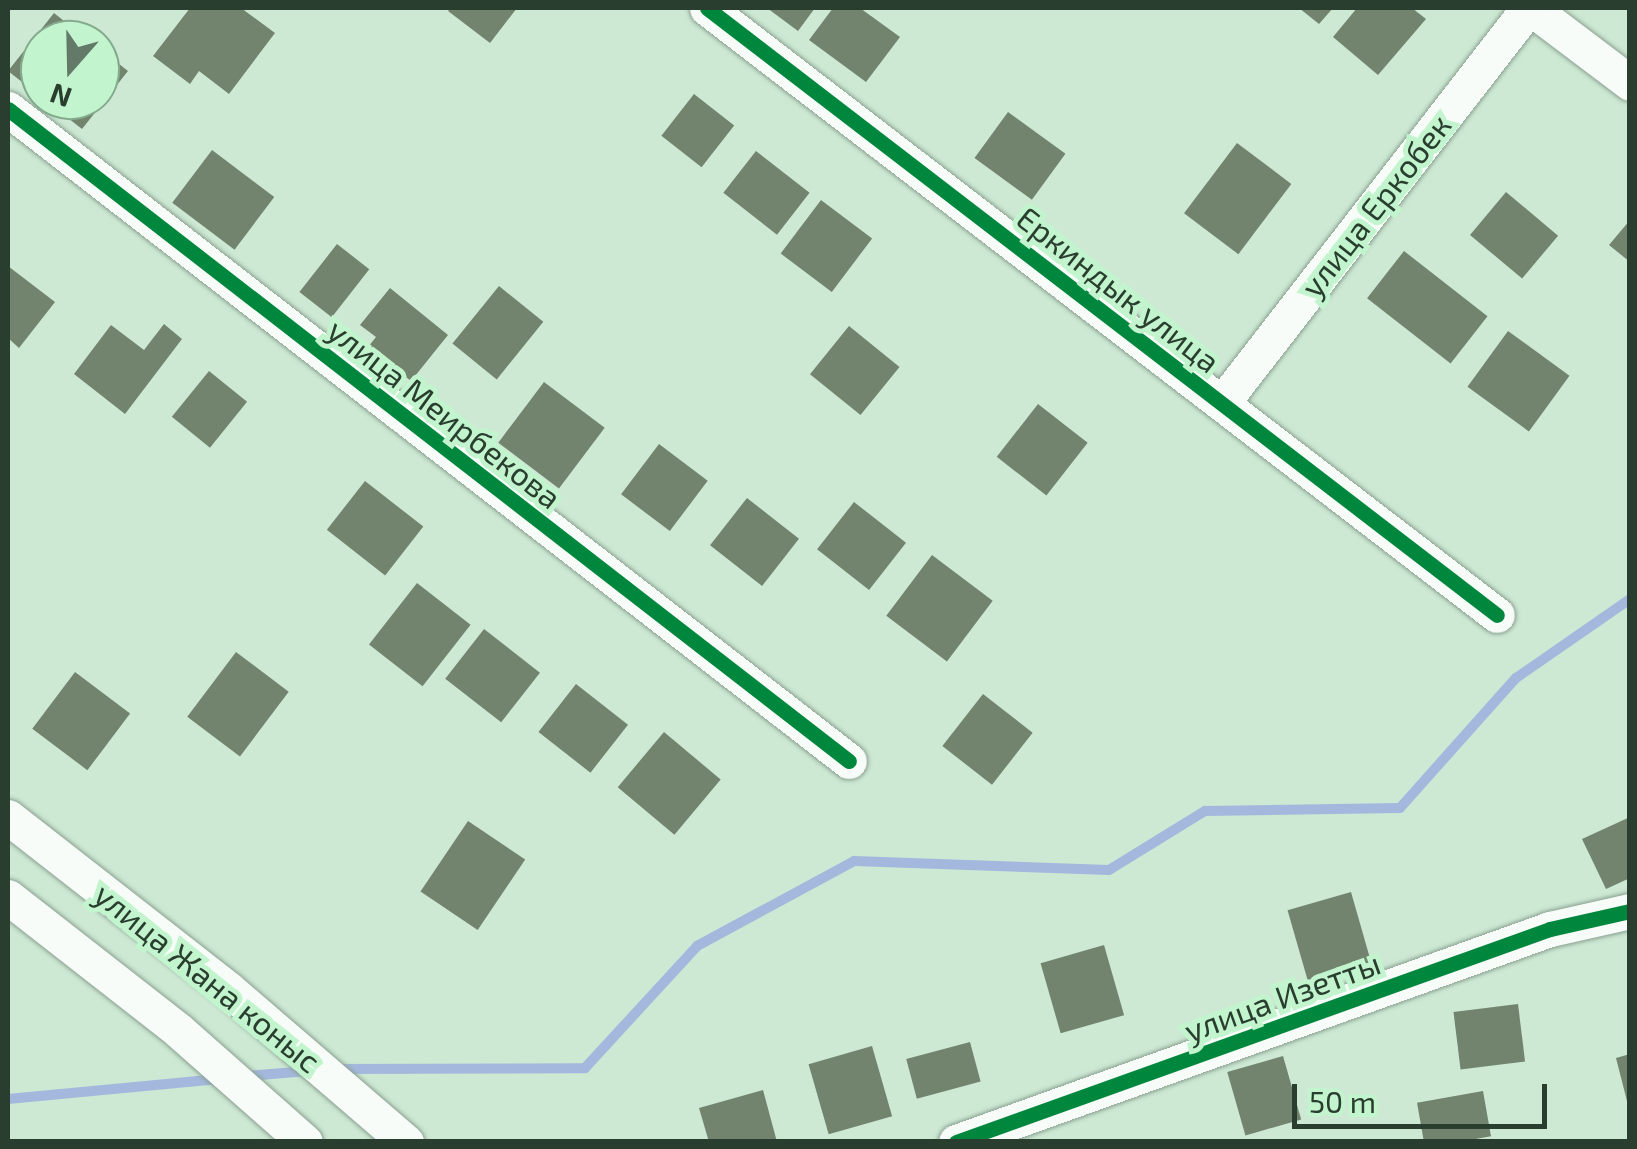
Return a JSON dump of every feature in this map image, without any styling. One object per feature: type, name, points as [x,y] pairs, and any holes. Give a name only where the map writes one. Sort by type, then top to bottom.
[{"type":"street","name":"Еркиндык улица","points":[[707,8],[1496,615]]},
{"type":"street","name":"улица Еркобек","points":[[1222,402],[1530,8]]},
{"type":"street","points":[[1530,8],[1630,83]]},
{"type":"street","name":"улица Меирбекова","points":[[8,109],[849,761]]},
{"type":"street","name":"улица Жана коныс","points":[[8,817],[228,989],[406,1142]]},
{"type":"street","name":"улица Жана коныс","points":[[8,896],[178,1030],[304,1142]]},
{"type":"street","name":"улица Изетты","points":[[956,1142],[1550,929],[1630,911]]},
{"type":"building","points":[[190,8],[241,8],[275,33],[229,94],[199,71],[190,84],[153,56]]},
{"type":"building","points":[[517,8],[490,43],[448,11]]},
{"type":"building","points":[[767,8],[815,8],[798,31]]},
{"type":"building","points":[[833,8],[860,8],[900,37],[866,82],[809,40]]},
{"type":"building","points":[[1299,8],[1333,8],[1319,24]]},
{"type":"building","points":[[1357,8],[1412,8],[1426,19],[1378,75],[1333,37]]},
{"type":"building","points":[[20,56],[20,80],[8,71]]},
{"type":"building","points":[[120,65],[128,71],[120,81]]},
{"type":"building","points":[[694,94],[734,125],[702,167],[661,136]]},
{"type":"building","points":[[1008,112],[1065,154],[1032,200],[974,158]]},
{"type":"building","points":[[71,120],[89,120],[82,129]]},
{"type":"building","points":[[1237,143],[1291,184],[1238,254],[1184,213]]},
{"type":"building","points":[[212,150],[274,197],[235,250],[172,203]]},
{"type":"building","points":[[756,151],[810,193],[777,235],[723,193]]},
{"type":"building","points":[[1506,192],[1558,236],[1522,279],[1470,235]]},
{"type":"building","points":[[821,200],[872,239],[832,292],[781,254]]},
{"type":"building","points":[[1630,220],[1630,262],[1609,245]]},
{"type":"building","points":[[337,244],[369,269],[332,317],[299,292]]},
{"type":"building","points":[[1404,251],[1488,316],[1451,364],[1367,298]]},
{"type":"building","points":[[8,266],[55,302],[19,348],[8,338]]},
{"type":"building","points":[[499,286],[543,322],[497,379],[452,344]]},
{"type":"building","points":[[390,288],[448,335],[411,381],[368,347],[376,337],[360,325]]},
{"type":"building","points":[[164,324],[182,339],[125,414],[74,374],[111,325],[144,350]]},
{"type":"building","points":[[849,326],[900,367],[860,415],[810,374]]},
{"type":"building","points":[[1508,331],[1569,376],[1529,431],[1467,387]]},
{"type":"building","points":[[209,371],[247,402],[210,448],[172,417]]},
{"type":"building","points":[[544,382],[605,428],[559,488],[498,443]]},
{"type":"building","points":[[1038,404],[1088,443],[1046,496],[997,457]]},
{"type":"building","points":[[659,444],[708,481],[670,531],[621,494]]},
{"type":"building","points":[[365,481],[423,527],[385,575],[327,530]]},
{"type":"building","points":[[747,498],[799,539],[762,586],[710,545]]},
{"type":"building","points":[[854,502],[906,543],[869,590],[817,549]]},
{"type":"building","points":[[932,555],[993,601],[947,661],[886,616]]},
{"type":"building","points":[[417,583],[471,625],[423,686],[369,644]]},
{"type":"building","points":[[484,629],[540,673],[501,722],[445,679]]},
{"type":"building","points":[[236,652],[289,692],[240,756],[187,717]]},
{"type":"building","points":[[75,672],[130,714],[87,770],[32,729]]},
{"type":"building","points":[[576,684],[628,725],[590,773],[538,732]]},
{"type":"building","points":[[983,694],[1033,733],[992,785],[942,746]]},
{"type":"building","points":[[664,732],[721,780],[674,835],[618,787]]},
{"type":"building","points":[[1630,817],[1630,878],[1606,889],[1582,839]]},
{"type":"building","points":[[468,821],[525,860],[478,930],[420,891]]},
{"type":"building","points":[[1351,892],[1371,962],[1308,980],[1288,910]]},
{"type":"building","points":[[1104,945],[1124,1015],[1061,1033],[1041,963]]},
{"type":"building","points":[[1518,1004],[1525,1062],[1461,1069],[1453,1012]]},
{"type":"building","points":[[970,1042],[981,1082],[917,1099],[906,1059]]},
{"type":"building","points":[[872,1046],[892,1116],[829,1134],[809,1064]]},
{"type":"building","points":[[1630,1054],[1630,1105],[1628,1105],[1616,1058]]},
{"type":"building","points":[[1283,1056],[1301,1119],[1245,1135],[1227,1072]]},
{"type":"building","points":[[763,1090],[777,1142],[709,1142],[699,1108]]},
{"type":"building","points":[[1483,1091],[1491,1136],[1424,1142],[1417,1103]]},
{"type":"waterway","points":[[336,1069],[585,1068],[697,946],[854,861],[1109,870],[1205,811],[1400,808],[1516,678],[1630,599]]},
{"type":"waterway","points":[[246,1076],[309,1071]]},
{"type":"waterway","points":[[8,1099],[219,1079]]},
{"type":"cycle path","points":[[707,8],[1497,615]]},
{"type":"cycle path","points":[[8,109],[849,761]]},
{"type":"cycle path","points":[[956,1142],[1550,929],[1630,911]]}]
